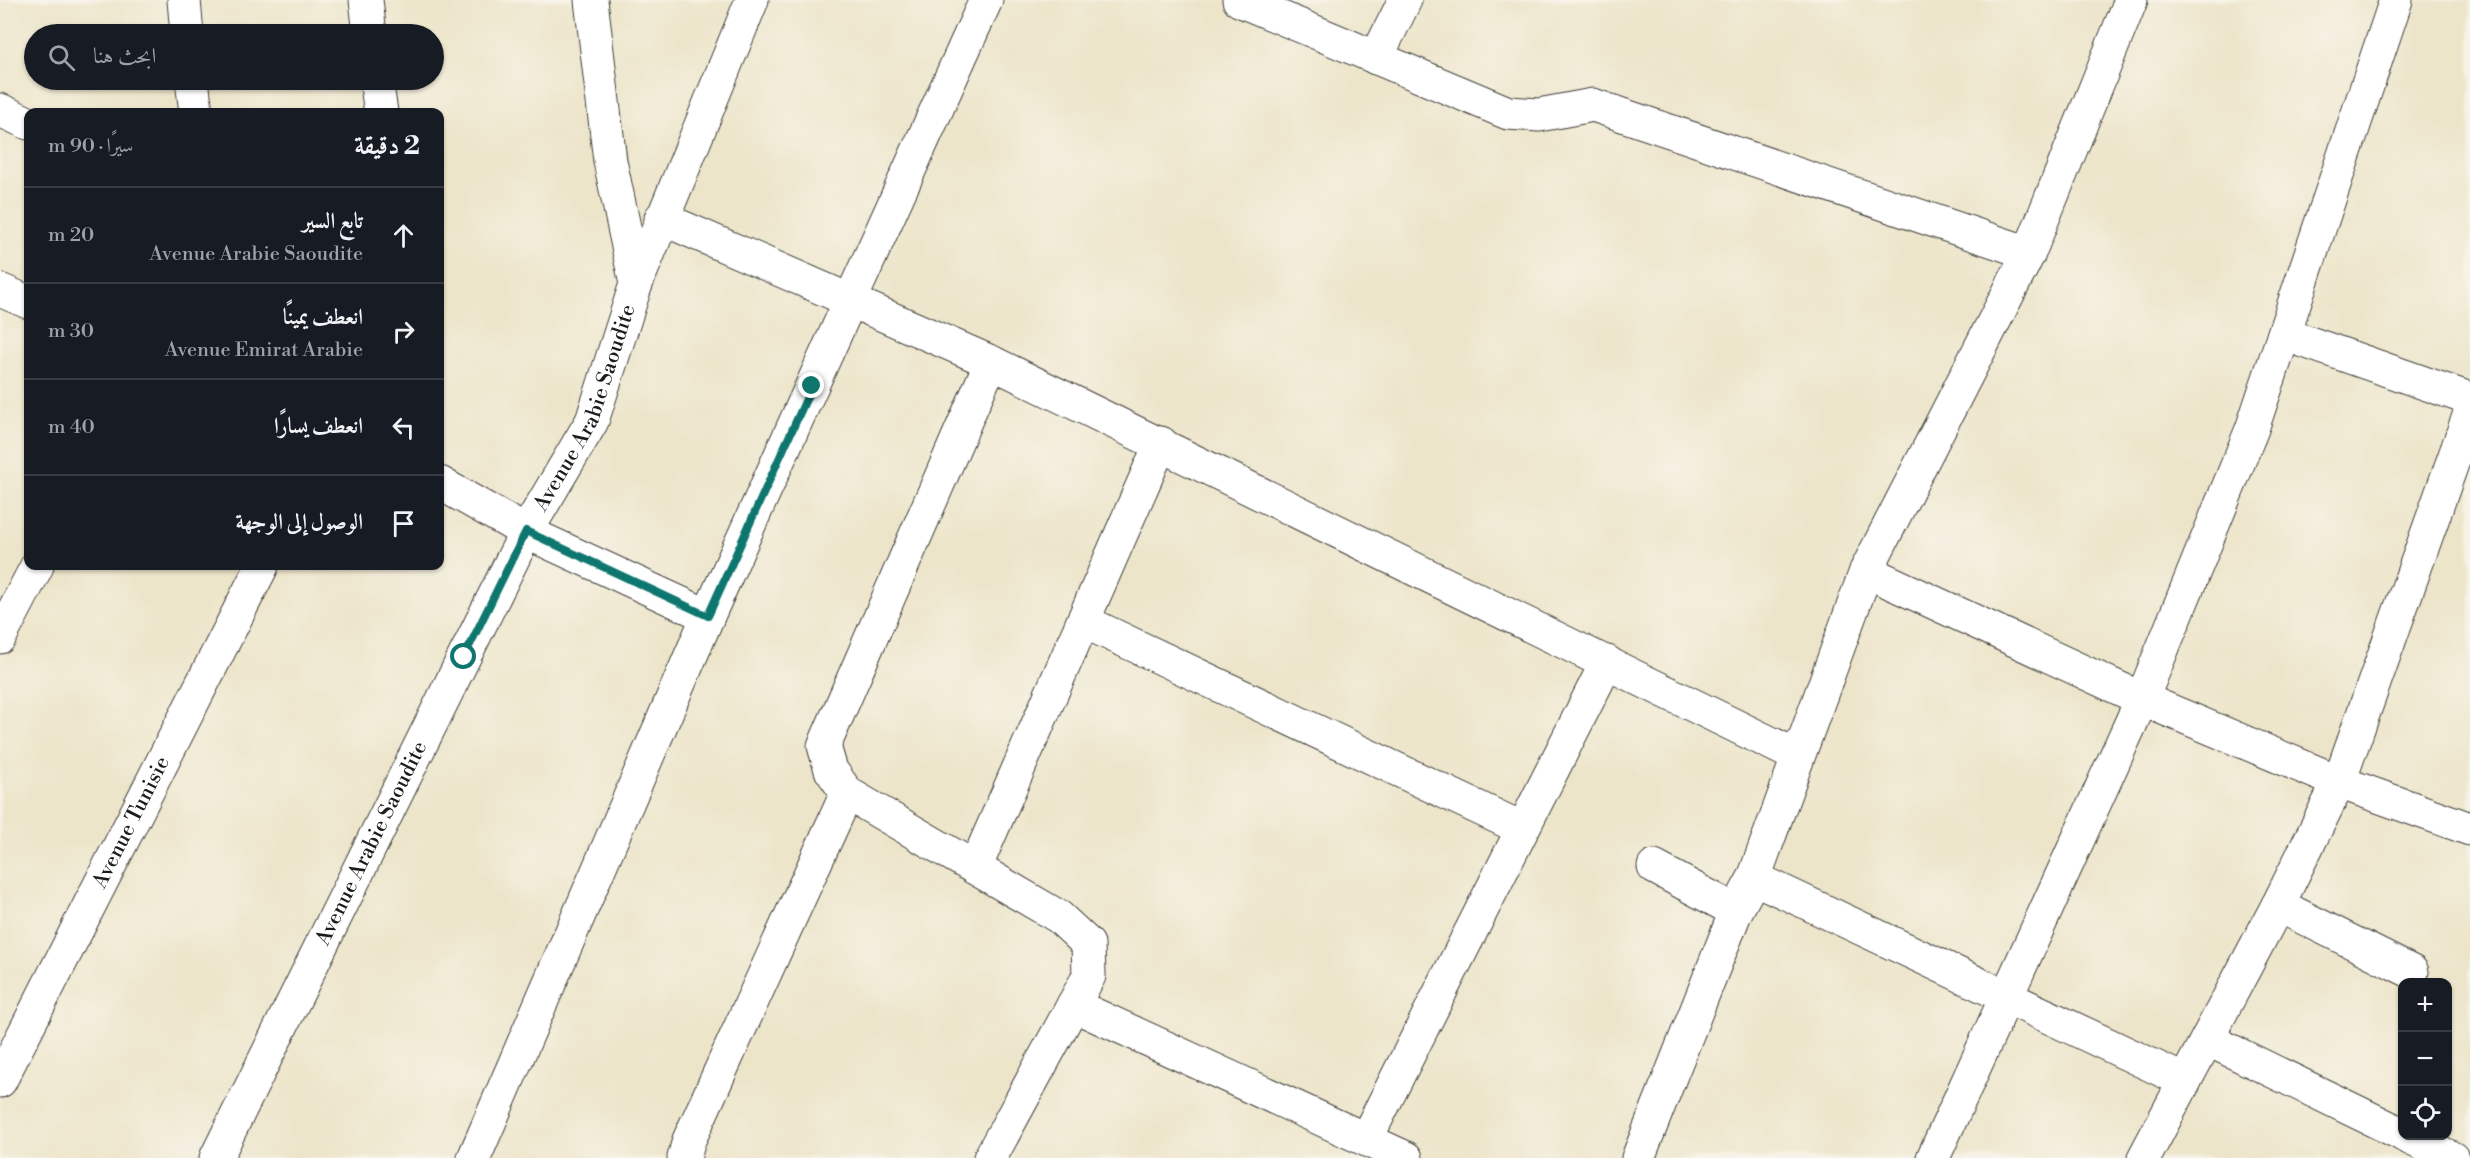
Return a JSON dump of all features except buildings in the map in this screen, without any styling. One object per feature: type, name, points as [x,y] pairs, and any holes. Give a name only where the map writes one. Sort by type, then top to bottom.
[{"type":"street","points":[[184,0],[187,24]]},
{"type":"street","points":[[366,0],[369,24]]},
{"type":"street","points":[[591,0],[610,161],[636,284]]},
{"type":"street","name":"Avenue Arabie Saoudite","points":[[216,1158],[526,531],[592,421],[636,284],[661,218],[752,0]]},
{"type":"street","points":[[474,1158],[708,616],[986,0]]},
{"type":"street","points":[[1239,0],[1508,113],[1539,115],[1593,105],[2029,254]]},
{"type":"street","points":[[1376,58],[1405,0]]},
{"type":"street","points":[[1638,1158],[1736,911],[1754,878],[1866,571],[2029,254],[2132,0]]},
{"type":"street","points":[[1933,1158],[2142,699],[2252,429],[2396,0]]},
{"type":"street","points":[[193,90],[196,108]]},
{"type":"street","points":[[378,90],[380,108]]},
{"type":"street","points":[[0,110],[24,121]]},
{"type":"street","points":[[661,218],[850,303],[991,362],[1161,443],[1797,756]]},
{"type":"street","points":[[0,290],[24,300]]},
{"type":"street","points":[[2284,334],[2470,399]]},
{"type":"street","points":[[990,1158],[1089,976],[1088,944],[1059,917],[847,794],[831,770],[824,746],[991,362]]},
{"type":"street","points":[[2144,1158],[2278,905],[2339,782],[2470,413]]},
{"type":"street","points":[[975,868],[1161,443]]},
{"type":"street","points":[[444,485],[526,531],[708,616]]},
{"type":"street","points":[[0,637],[35,570]]},
{"type":"street","name":"Avenue Tunisie","points":[[0,1081],[260,570]]},
{"type":"street","points":[[1866,571],[2142,699],[2339,782],[2470,829]]},
{"type":"street","points":[[1083,621],[1521,828]]},
{"type":"street","points":[[1366,1139],[1521,828],[1607,662]]},
{"type":"street","points":[[684,1158],[689,1140],[847,794]]},
{"type":"street","points":[[1654,867],[1736,911]]},
{"type":"street","points":[[1754,878],[2185,1081]]},
{"type":"street","points":[[2278,905],[2412,972]]},
{"type":"street","points":[[1073,1005],[1406,1158]]},
{"type":"street","points":[[2207,1039],[2398,1132]]},
{"type":"street","points":[[2414,1140],[2452,1158]]},
{"type":"route","points":[[464,657],[526,531],[708,616],[812,386]]}]
